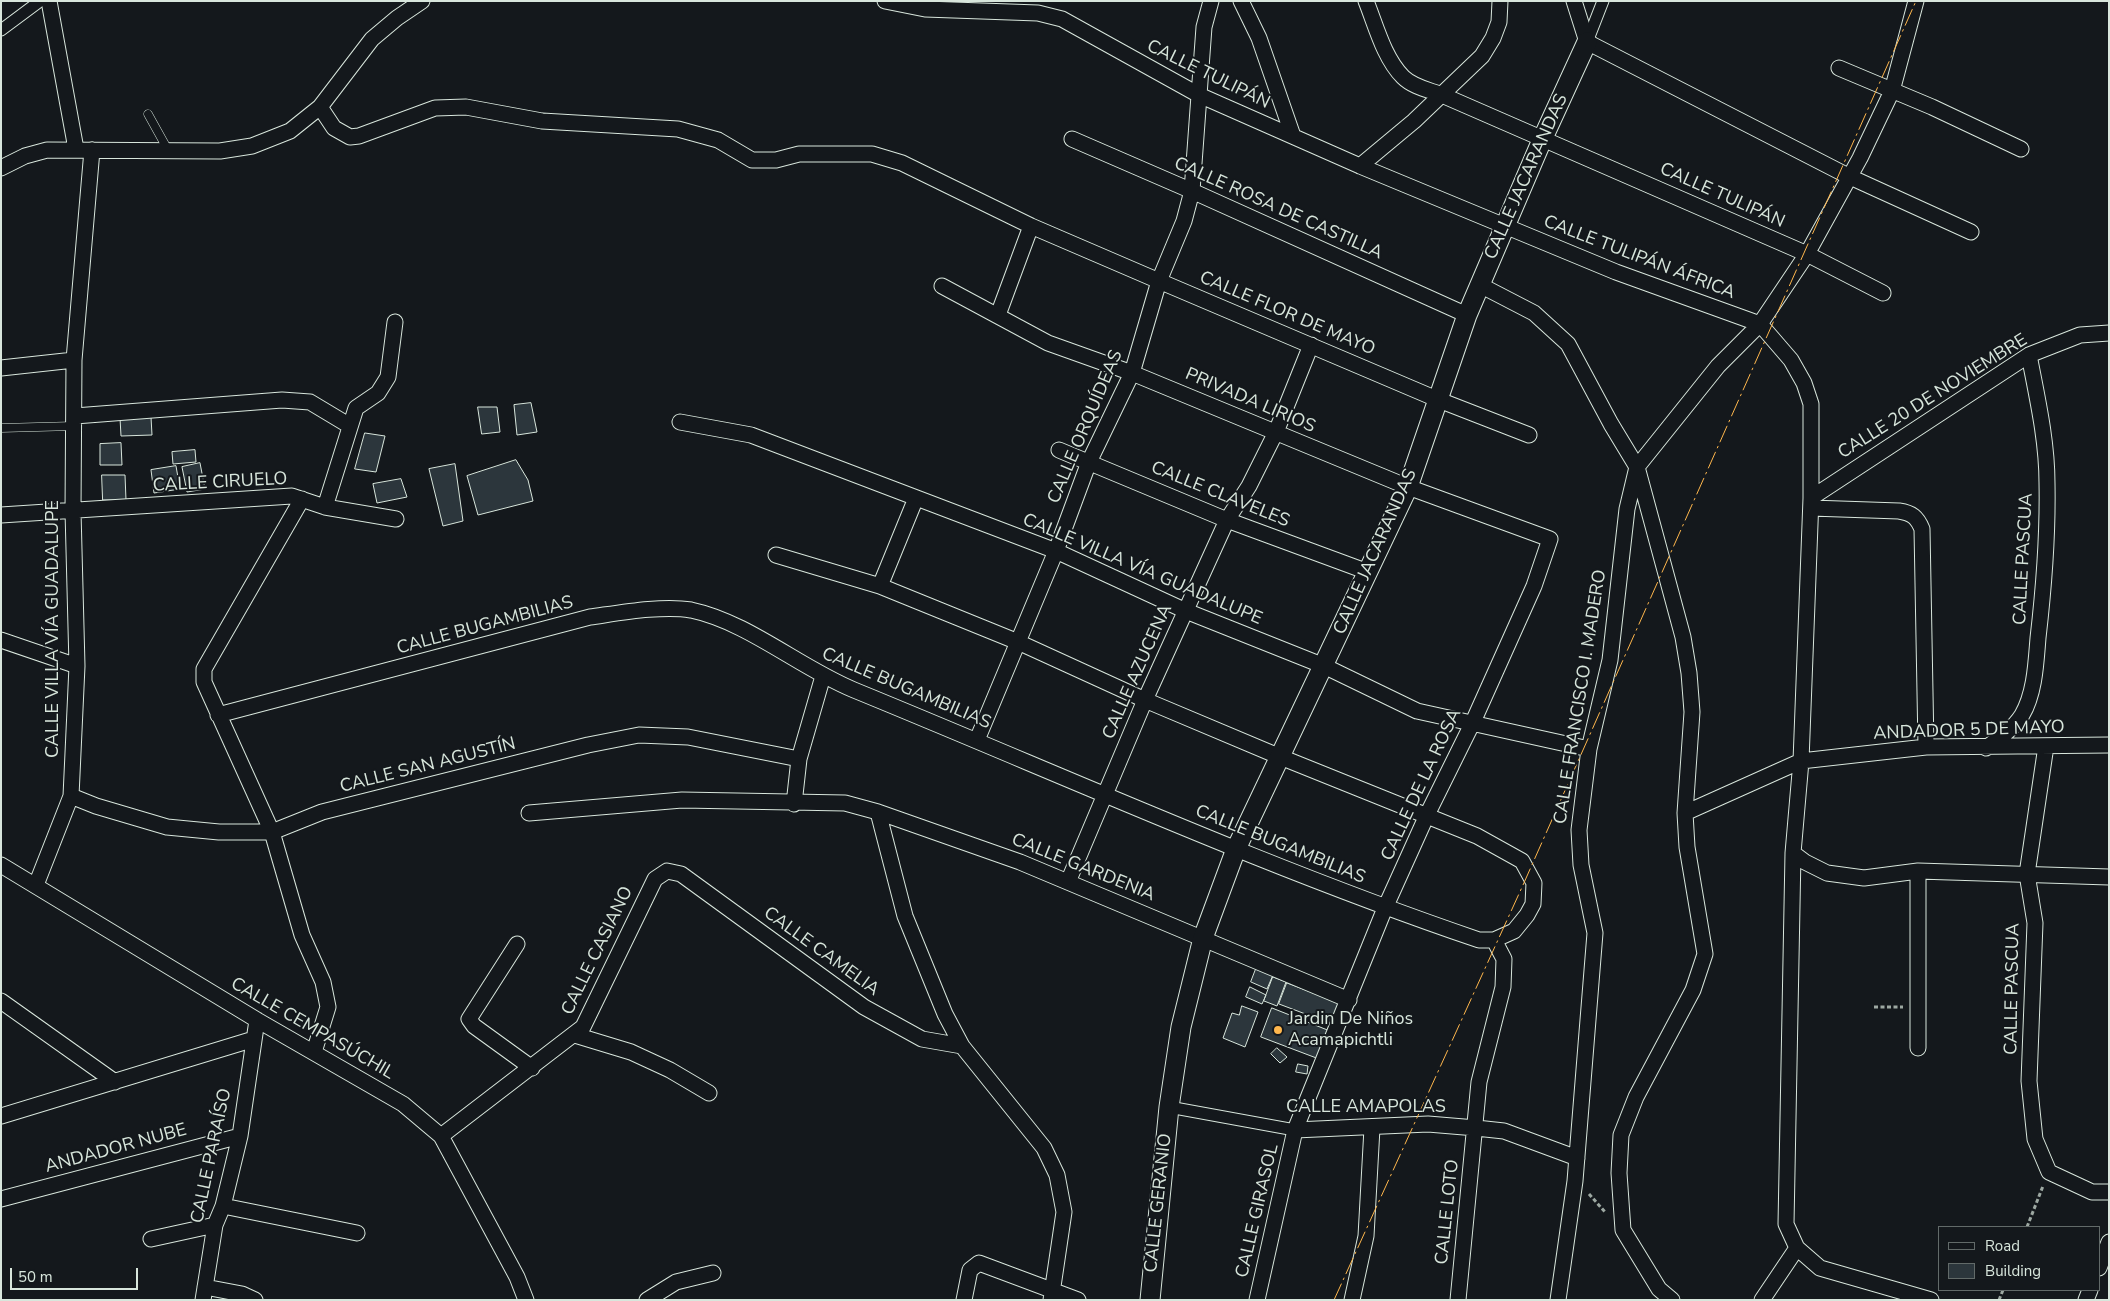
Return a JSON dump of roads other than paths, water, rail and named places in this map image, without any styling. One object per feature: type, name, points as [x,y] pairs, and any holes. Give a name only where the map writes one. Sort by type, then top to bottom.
[{"type":"street","points":[[1,30],[40,1]]},
{"type":"street","points":[[49,1],[76,149]]},
{"type":"street","points":[[1,168],[25,156],[47,150],[220,150],[252,146],[290,131],[320,107],[372,39],[422,1]]},
{"type":"street","name":"CALLE TULIPÁN","points":[[885,1],[925,10],[1038,13],[1062,20],[1199,95],[1360,166],[1506,226]]},
{"type":"street","name":"CALLE ORQUÍDEAS","points":[[977,740],[1056,551],[1089,462],[1132,373],[1159,281],[1184,221],[1192,191],[1204,27],[1211,1]]},
{"type":"street","points":[[1241,1],[1259,38],[1292,136]]},
{"type":"street","name":"CALLE TULIPÁN","points":[[1366,1],[1389,58],[1403,78],[1416,86],[1442,94],[1542,140],[1808,254],[1883,293]]},
{"type":"street","points":[[1360,166],[1414,121],[1482,56],[1493,38],[1499,22],[1500,1]]},
{"type":"street","points":[[1574,1],[1587,42],[1848,176],[1972,232]]},
{"type":"street","name":"CALLE JACARANDAS","points":[[1169,1106],[1181,1027],[1203,938],[1236,849],[1278,756],[1324,666],[1408,487],[1467,315],[1542,140],[1587,42],[1603,1]]},
{"type":"street","name":"CALLE FRANCISCO I. MADERO","points":[[1558,1300],[1575,1181],[1595,933],[1582,865],[1579,830],[1589,750],[1610,660],[1627,509],[1637,467],[1718,366],[1760,324],[1808,254],[1848,176],[1860,158],[1892,90],[1916,1]]},
{"type":"street","points":[[1839,68],[1932,107],[2021,149]]},
{"type":"street","points":[[320,107],[334,128],[350,138],[435,108],[466,107],[542,121],[678,129],[718,140],[752,160],[776,160],[799,154],[872,154],[902,163],[1030,226],[998,315]]},
{"type":"street","name":"CALLE ROSA DE CASTILLA","points":[[1072,140],[1192,191],[1467,315]]},
{"type":"street","name":"CALLE VILLA VÍA GUADALUPE","points":[[36,885],[71,796],[76,666],[73,511],[74,360],[92,150]]},
{"type":"street","name":"CALLE FLOR DE MAYO","points":[[1030,226],[1439,400],[1529,435]]},
{"type":"street","name":"CALLE TULIPÁN ÁFRICA","points":[[1506,226],[1616,272],[1760,324]]},
{"type":"street","points":[[1480,285],[1534,312],[1568,344],[1611,424],[1637,467],[1662,552],[1683,637],[1689,673],[1692,712],[1685,814],[1687,847],[1705,954],[1693,990],[1636,1097],[1621,1135],[1619,1174],[1624,1230],[1659,1289],[1672,1300]]},
{"type":"street","name":"PRIVADA LIRIOS","points":[[942,286],[1048,343],[1132,373],[1408,487],[1550,539]]},
{"type":"street","points":[[325,507],[356,408],[378,393],[388,377],[395,322]]},
{"type":"street","points":[[1760,324],[1791,360],[1804,383],[1811,404],[1811,503],[1801,761],[1794,853],[1786,1224],[1797,1248],[1820,1268],[1931,1300]]},
{"type":"street","name":"CALLE 20 DE NOVIEMBRE","points":[[1811,503],[2029,355],[2080,335],[2109,333]]},
{"type":"street","name":"CALLE AZUCENA","points":[[1068,882],[1145,700],[1228,520],[1249,486],[1276,432],[1311,345]]},
{"type":"street","name":"CALLE PASCUA","points":[[1986,748],[2008,733],[2022,714],[2034,680],[2046,554],[2047,481],[2040,414],[2029,355]]},
{"type":"street","points":[[1,368],[74,360]]},
{"type":"street","points":[[75,421],[282,400],[310,402],[350,426]]},
{"type":"street","name":"CALLE VILLA VÍA GUADALUPE","points":[[680,422],[751,435],[1056,551],[1186,611],[1324,666],[1417,711],[1473,722],[1589,750]]},
{"type":"street","name":"CALLE CLAVELES","points":[[1059,450],[1228,520],[1368,572]]},
{"type":"street","name":"CALLE CIRUELO","points":[[1,515],[292,496],[325,507],[396,519]]},
{"type":"street","points":[[880,586],[916,498]]},
{"type":"street","points":[[302,499],[204,669],[204,682],[272,832],[302,934],[324,990],[328,1007],[314,1052]]},
{"type":"street","points":[[1811,503],[1908,512],[1917,518],[1922,529],[1926,747]]},
{"type":"street","name":"CALLE DE LA ROSA","points":[[1295,1130],[1385,908],[1427,814],[1473,722],[1534,586],[1550,539]]},
{"type":"street","points":[[776,555],[880,586],[1018,642],[1145,700],[1278,756],[1427,814],[1477,836],[1522,861],[1534,883],[1533,904],[1514,931],[1487,940],[1504,959],[1503,988],[1480,1082],[1476,1128]]},
{"type":"street","name":"CALLE BUGAMBILIAS","points":[[218,715],[590,618],[643,610],[690,610],[733,625],[823,676],[1236,849],[1385,908],[1487,940]]},
{"type":"street","points":[[1,640],[76,666]]},
{"type":"street","points":[[794,804],[799,759],[823,676]]},
{"type":"street","name":"CALLE SAN AGUSTÍN","points":[[71,796],[96,806],[167,827],[219,832],[272,832],[322,812],[588,744],[639,735],[688,737],[799,759]]},
{"type":"street","name":"ANDADOR 5 DE MAYO","points":[[1685,814],[1801,761],[1926,747],[1986,748],[2109,745]]},
{"type":"street","name":"CALLE PASCUA","points":[[2046,746],[2027,874],[2035,922],[2029,1081],[2034,1139],[2048,1172],[2092,1192],[2109,1192]]},
{"type":"street","name":"CALLE GARDENIA","points":[[529,813],[682,800],[794,804],[845,803],[878,812],[1068,882],[1349,1000]]},
{"type":"street","points":[[878,812],[905,916],[945,1014],[962,1046],[1044,1148],[1057,1176],[1064,1212],[1052,1295]]},
{"type":"street","points":[[1794,853],[1827,873],[1864,878],[1918,871],[2109,877]]},
{"type":"street","name":"CALLE CEMPASÚCHIL","points":[[1,865],[257,1020],[402,1104],[441,1136],[517,1277],[526,1300]]},
{"type":"street","name":"CALLE CAMELIA","points":[[667,870],[681,874],[864,1007],[922,1039],[962,1046]]},
{"type":"street","name":"CALLE CASIANO","points":[[441,1136],[583,1027],[655,879],[667,870]]},
{"type":"street","points":[[1918,871],[1918,1048]]},
{"type":"street","points":[[517,944],[469,1020],[474,1026],[532,1068]]},
{"type":"street","points":[[1,1001],[115,1082]]},
{"type":"street","name":"CALLE PARAÍSO","points":[[204,1293],[216,1225],[223,1206],[240,1136],[257,1020]]},
{"type":"street","points":[[575,1035],[632,1052],[670,1070],[709,1093]]},
{"type":"street","points":[[1,1116],[254,1039]]},
{"type":"street","name":"CALLE AMAPOLAS","points":[[1169,1106],[1295,1130],[1428,1124],[1504,1131],[1577,1158]]},
{"type":"street","name":"CALLE GERANIO","points":[[1150,1300],[1169,1106]]},
{"type":"street","points":[[1352,1300],[1366,1236],[1372,1128]]},
{"type":"street","name":"CALLE LOTO","points":[[1458,1300],[1476,1128]]},
{"type":"street","name":"CALLE GIRASOL","points":[[1257,1300],[1295,1130]]},
{"type":"street","name":"ANDADOR NUBE","points":[[1,1199],[240,1136]]},
{"type":"street","points":[[223,1206],[357,1232]]},
{"type":"street","points":[[151,1239],[216,1225]]},
{"type":"street","points":[[2100,1265],[2109,1242]]},
{"type":"street","points":[[1762,1300],[1797,1248]]},
{"type":"street","points":[[964,1300],[970,1270],[978,1263],[1052,1295],[1078,1300]]},
{"type":"street","points":[[647,1300],[676,1282],[713,1273]]},
{"type":"street","points":[[204,1293],[242,1294],[255,1300]]},
{"type":"lane","points":[[148,114],[168,150]]},
{"type":"lane","points":[[1,428],[75,421]]},
{"type":"place","name":"Jardin De Niños Acamapichtli","points":[[1278,1030]]}]
